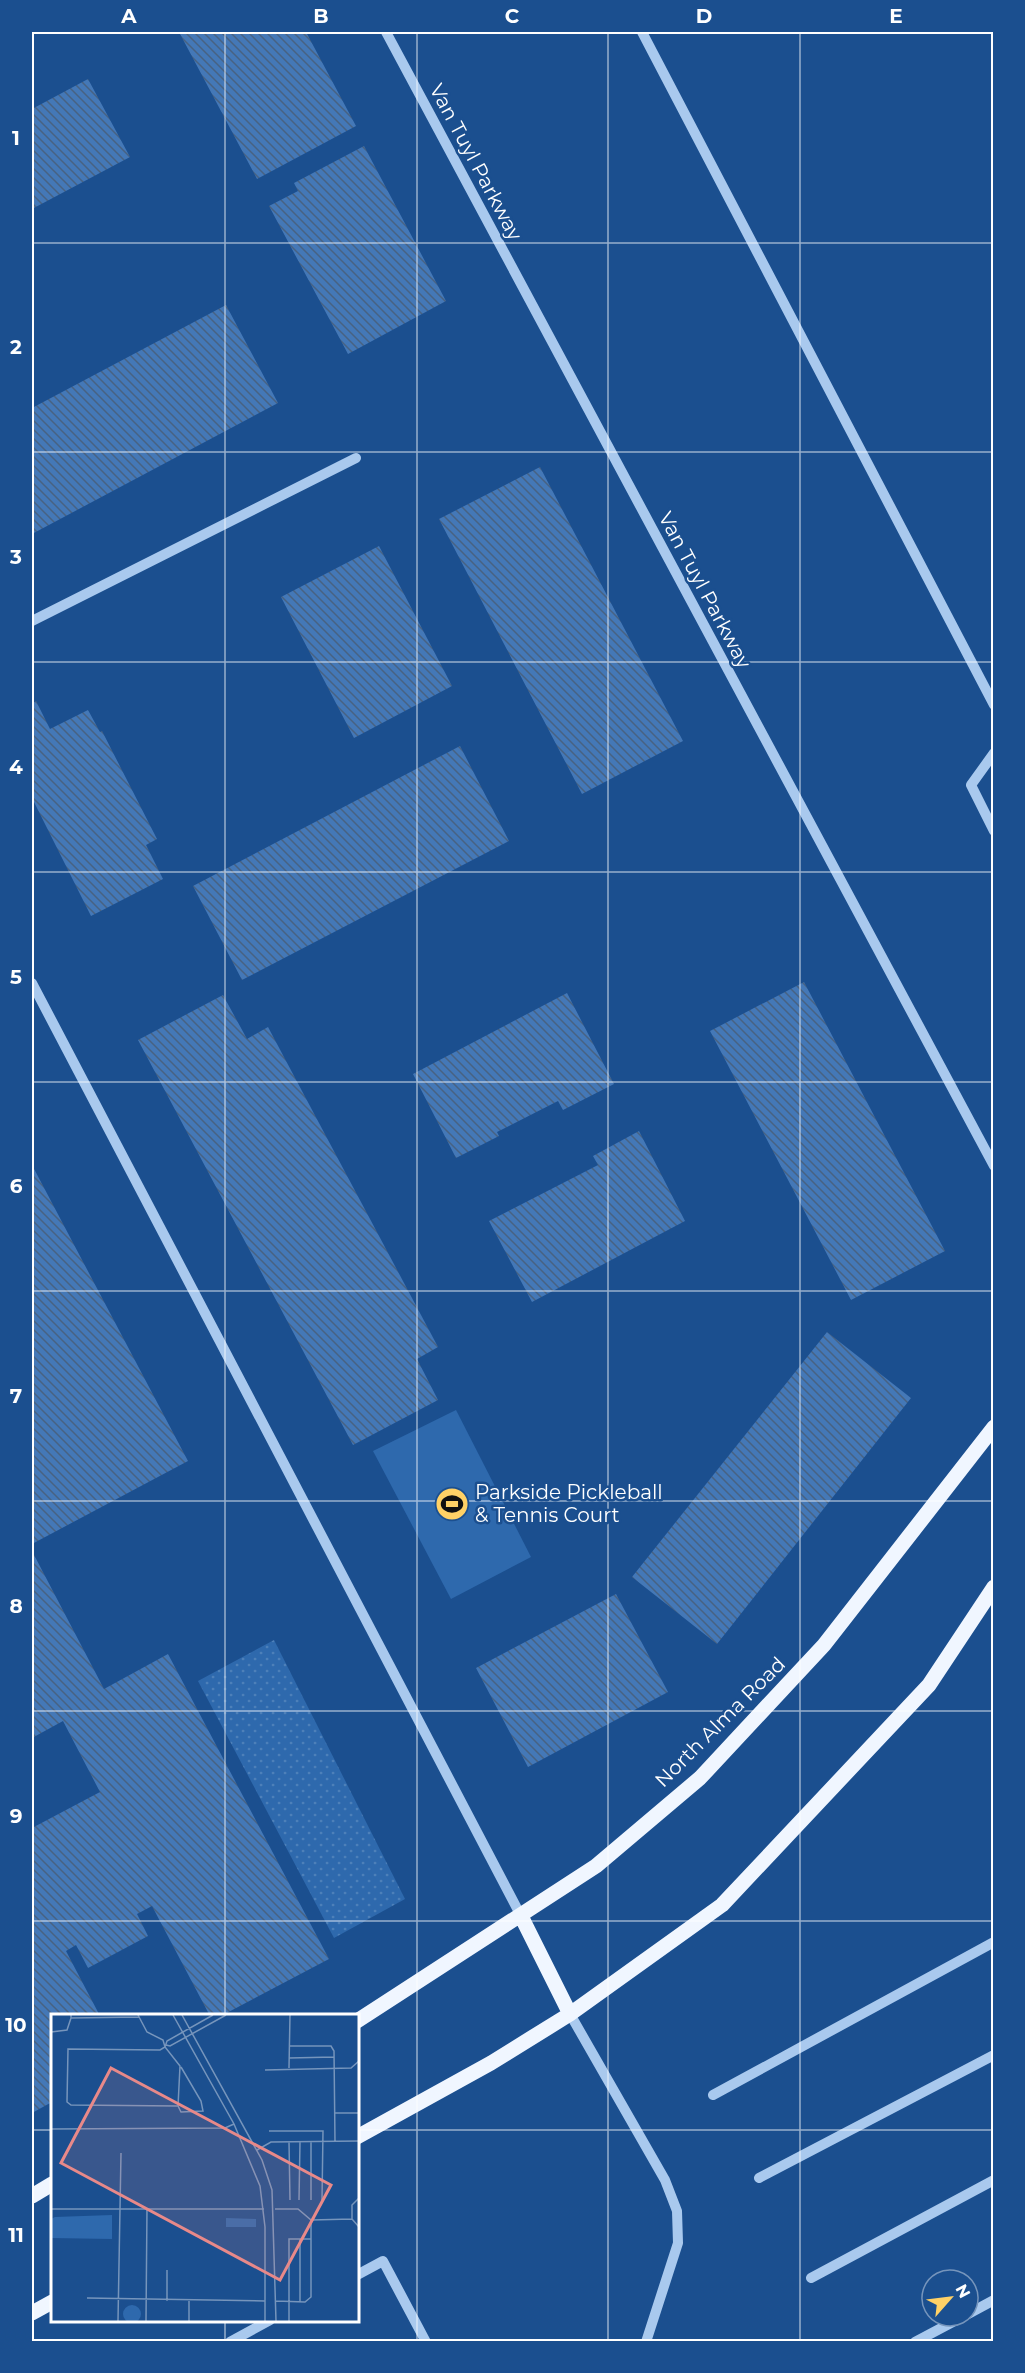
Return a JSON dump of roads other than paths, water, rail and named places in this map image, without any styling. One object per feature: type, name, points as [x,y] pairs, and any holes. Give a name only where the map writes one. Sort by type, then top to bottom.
[{"type":"main road","name":"North Alma Road","points":[[358,2020],[596,1866],[700,1778],[824,1645],[993,1427]]},
{"type":"main road","points":[[358,2136],[491,2063],[570,2014],[722,1905],[929,1685],[992,1591]]},
{"type":"main road","points":[[521,1916],[570,2014]]},
{"type":"main road","points":[[32,2196],[51,2185]]},
{"type":"main road","points":[[32,2313],[51,2303]]},
{"type":"street","name":"Van Tuyl Parkway","points":[[386,32],[993,1166]]},
{"type":"street","points":[[642,32],[993,705]]},
{"type":"street","points":[[32,621],[356,458]]},
{"type":"street","points":[[993,753],[971,785],[993,831]]},
{"type":"street","points":[[32,983],[521,1916]]},
{"type":"street","points":[[713,2095],[993,1942]]},
{"type":"street","points":[[570,2014],[665,2180],[677,2211],[678,2243],[646,2342]]},
{"type":"street","points":[[759,2178],[993,2055]]},
{"type":"street","points":[[811,2278],[993,2180]]},
{"type":"street","points":[[358,2274],[383,2261],[426,2342]]},
{"type":"street","points":[[230,2342],[266,2322]]},
{"type":"street","points":[[915,2342],[941,2328]]},
{"type":"place","name":"Parkside Pickleball & Tennis Court","points":[[452,1504]]}]
